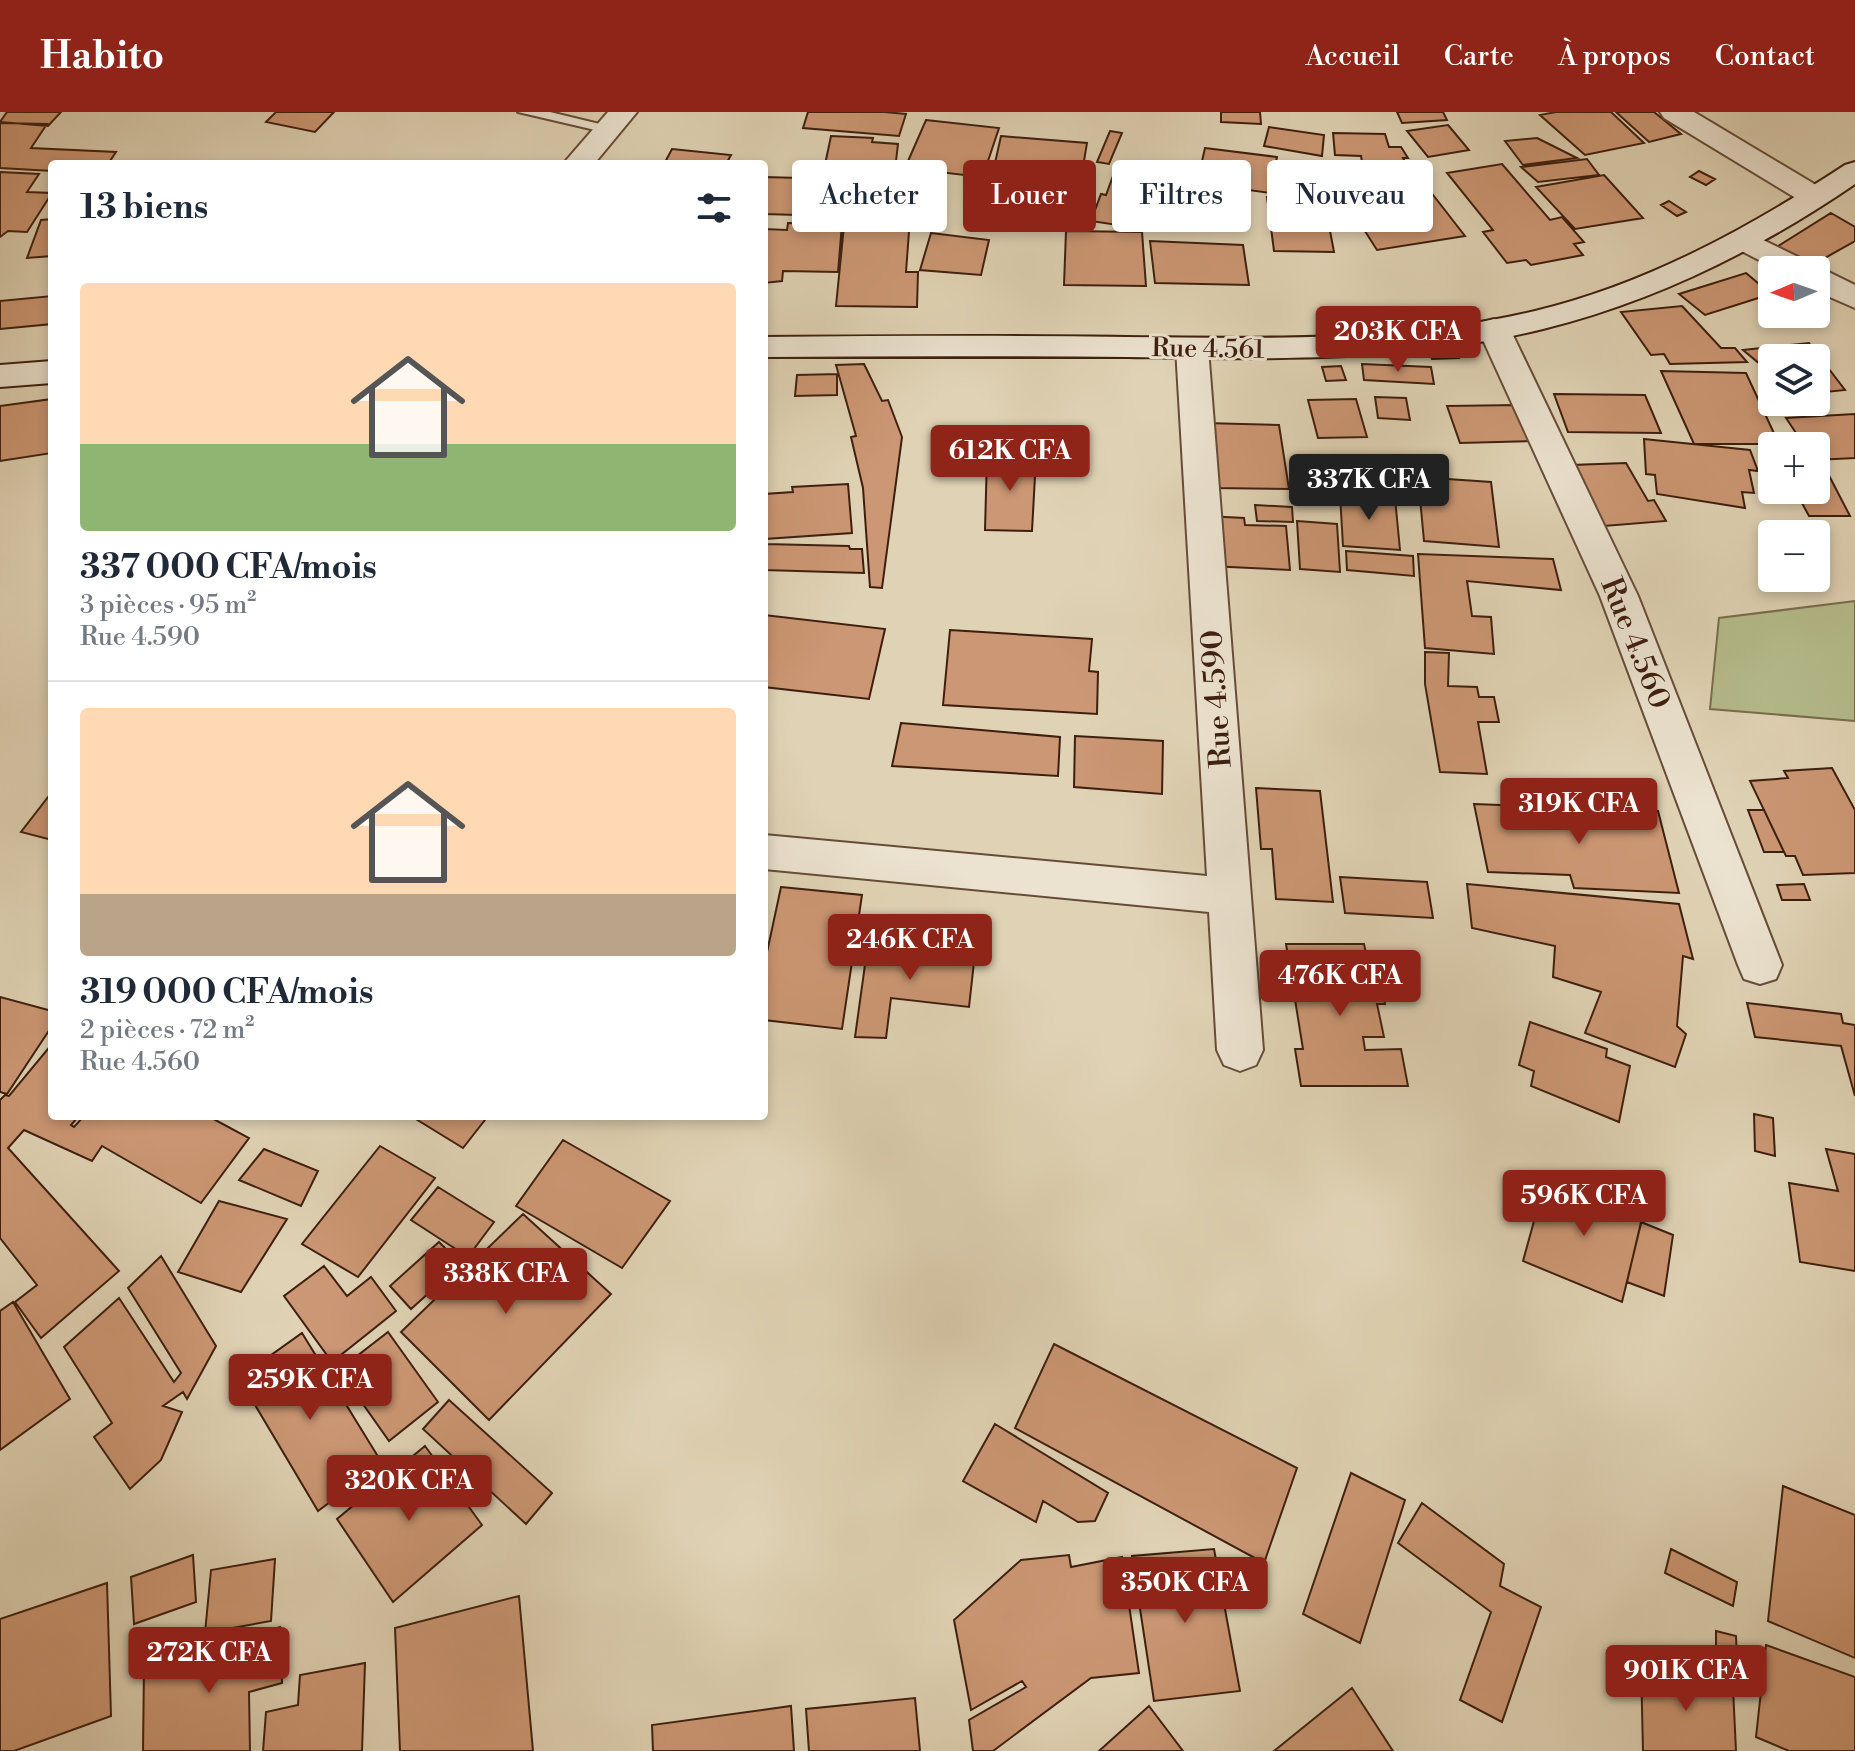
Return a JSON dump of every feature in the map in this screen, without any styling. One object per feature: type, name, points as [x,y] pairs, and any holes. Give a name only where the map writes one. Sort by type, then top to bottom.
[{"type":"street","points":[[1674,112],[1815,197]]},
{"type":"street","points":[[581,160],[616,120]]},
{"type":"street","name":"Rue 4.561","points":[[768,347],[1400,345],[1494,329],[1597,303],[1745,240],[1855,171]]},
{"type":"street","points":[[1745,240],[1775,256]]},
{"type":"street","points":[[1830,285],[1855,298]]},
{"type":"street","name":"Rue 4.560","points":[[1494,329],[1619,596],[1760,965]]},
{"type":"street","name":"Rue 4.590","points":[[1192,348],[1240,1050]]},
{"type":"street","points":[[0,376],[48,372]]},
{"type":"street","points":[[768,852],[1230,896]]},
{"type":"lane","points":[[526,112],[616,120]]},
{"type":"green space","points":[[1855,601],[1855,721],[1710,709],[1719,618]]},
{"type":"building","points":[[7,112],[61,112],[48,126],[0,122]]},
{"type":"building","points":[[276,112],[334,112],[315,132],[266,122]]},
{"type":"building","points":[[808,112],[906,114],[899,136],[803,128]]},
{"type":"building","points":[[1221,112],[1260,112],[1261,124],[1221,122]]},
{"type":"building","points":[[1397,112],[1443,112],[1447,120],[1402,123]]},
{"type":"building","points":[[1611,112],[1644,143],[1585,155],[1540,115]]},
{"type":"building","points":[[1616,112],[1654,112],[1681,134],[1649,142]]},
{"type":"building","points":[[926,120],[999,128],[988,160],[963,160],[963,175],[947,173],[947,160],[908,160]]},
{"type":"building","points":[[0,123],[47,124],[31,148],[116,152],[111,160],[48,160],[48,171],[0,168]]},
{"type":"building","points":[[1448,125],[1469,150],[1428,157],[1407,131]]},
{"type":"building","points":[[1269,127],[1324,135],[1322,156],[1264,146]]},
{"type":"building","points":[[1110,131],[1122,133],[1109,164],[1097,162]]},
{"type":"building","points":[[1333,133],[1385,134],[1389,147],[1401,147],[1408,158],[1362,160],[1361,156],[1335,155]]},
{"type":"building","points":[[831,136],[873,138],[872,142],[898,144],[896,160],[826,160]]},
{"type":"building","points":[[1001,136],[1087,143],[1084,160],[996,160]]},
{"type":"building","points":[[1537,138],[1577,158],[1523,165],[1505,141]]},
{"type":"building","points":[[1205,148],[1277,157],[1276,160],[1267,160],[1267,193],[1251,190],[1251,160],[1202,160]]},
{"type":"building","points":[[672,149],[731,155],[728,160],[666,160]]},
{"type":"building","points":[[1587,159],[1599,175],[1538,182],[1521,167]]},
{"type":"building","points":[[1502,164],[1550,220],[1562,217],[1584,242],[1574,244],[1583,255],[1531,265],[1526,260],[1507,263],[1483,232],[1493,230],[1447,173]]},
{"type":"building","points":[[1699,171],[1715,179],[1706,185],[1690,177]]},
{"type":"building","points":[[0,172],[39,174],[27,192],[48,193],[48,199],[27,232],[8,231],[0,237]]},
{"type":"building","points":[[1604,175],[1643,218],[1575,229],[1536,187]]},
{"type":"building","points":[[768,177],[792,178],[792,215],[768,214]]},
{"type":"building","points":[[1112,179],[1112,224],[1096,222],[1096,208],[1101,194],[1106,195]]},
{"type":"building","points":[[1433,195],[1465,236],[1377,250],[1366,232],[1433,232]]},
{"type":"building","points":[[1669,201],[1686,212],[1677,216],[1661,205]]},
{"type":"building","points":[[1831,213],[1855,227],[1855,241],[1828,256],[1789,256],[1775,248]]},
{"type":"building","points":[[48,219],[48,256],[27,258],[41,220]]},
{"type":"building","points":[[788,223],[792,223],[792,232],[841,232],[838,272],[783,271],[782,281],[768,283],[768,229],[787,230]]},
{"type":"building","points":[[843,232],[909,232],[906,272],[918,272],[917,307],[836,306]]},
{"type":"building","points":[[1066,232],[1142,232],[1146,286],[1064,285]]},
{"type":"building","points":[[1272,232],[1330,232],[1334,252],[1274,251]]},
{"type":"building","points":[[931,233],[989,240],[981,275],[920,270]]},
{"type":"building","points":[[1150,241],[1243,245],[1249,285],[1155,283]]},
{"type":"building","points":[[1746,273],[1758,283],[1758,298],[1705,315],[1679,294]]},
{"type":"building","points":[[48,296],[48,324],[0,329],[0,301]]},
{"type":"building","points":[[1682,306],[1721,348],[1735,348],[1747,362],[1670,364],[1664,354],[1651,355],[1621,312]]},
{"type":"building","points":[[1455,347],[1459,358],[1432,359],[1428,348]]},
{"type":"building","points":[[1758,348],[1758,362],[1743,350]]},
{"type":"building","points":[[864,364],[882,401],[888,400],[902,437],[882,588],[870,587],[863,488],[851,437],[856,436],[836,365]]},
{"type":"building","points":[[1362,364],[1431,367],[1434,384],[1364,380]]},
{"type":"building","points":[[1341,366],[1346,380],[1326,381],[1322,367]]},
{"type":"building","points":[[1830,370],[1845,390],[1830,392]]},
{"type":"building","points":[[1661,371],[1746,373],[1758,399],[1758,416],[1766,416],[1773,432],[1758,432],[1758,444],[1694,444]]},
{"type":"building","points":[[837,374],[837,395],[795,396],[797,375]]},
{"type":"building","points":[[1554,394],[1645,395],[1661,433],[1568,432]]},
{"type":"building","points":[[1375,397],[1406,398],[1410,420],[1378,418]]},
{"type":"building","points":[[1356,399],[1367,437],[1318,438],[1308,400]]},
{"type":"building","points":[[48,400],[48,454],[0,461],[0,406]]},
{"type":"building","points":[[1519,405],[1534,441],[1460,443],[1447,406]]},
{"type":"building","points":[[1855,414],[1855,458],[1830,459],[1830,432],[1795,432],[1786,418]]},
{"type":"building","points":[[1204,423],[1279,425],[1289,489],[1212,488]]},
{"type":"building","points":[[1644,439],[1750,450],[1758,471],[1749,470],[1754,493],[1742,492],[1745,508],[1657,494],[1655,475],[1646,474]]},
{"type":"building","points":[[987,456],[1036,458],[1032,531],[985,530]]},
{"type":"building","points":[[1626,463],[1648,501],[1654,500],[1666,521],[1604,526],[1572,465]]},
{"type":"building","points":[[1418,477],[1491,482],[1499,547],[1424,541]]},
{"type":"building","points":[[1830,477],[1850,516],[1809,516],[1803,504],[1830,504]]},
{"type":"building","points":[[848,484],[852,533],[768,539],[768,494],[793,492],[792,487]]},
{"type":"building","points":[[1340,494],[1395,498],[1400,550],[1343,546]]},
{"type":"building","points":[[1255,505],[1292,507],[1293,522],[1257,521]]},
{"type":"building","points":[[1206,516],[1244,518],[1245,525],[1286,526],[1290,570],[1209,566]]},
{"type":"building","points":[[1297,521],[1337,524],[1340,572],[1300,569]]},
{"type":"building","points":[[768,544],[862,549],[864,573],[768,570]]},
{"type":"building","points":[[1346,551],[1413,556],[1414,576],[1347,570]]},
{"type":"building","points":[[1418,554],[1553,559],[1561,590],[1467,581],[1472,616],[1491,617],[1494,654],[1425,648]]},
{"type":"building","points":[[768,615],[885,629],[869,699],[768,687]]},
{"type":"building","points":[[950,630],[1092,639],[1089,671],[1098,672],[1097,714],[943,705]]},
{"type":"building","points":[[1425,652],[1449,653],[1448,686],[1477,687],[1479,697],[1494,697],[1499,722],[1478,722],[1487,774],[1440,772],[1425,684]]},
{"type":"building","points":[[901,723],[1060,737],[1058,776],[892,766]]},
{"type":"building","points":[[1075,736],[1163,741],[1162,794],[1074,787]]},
{"type":"building","points":[[1832,768],[1855,810],[1855,873],[1803,875],[1795,856],[1786,856],[1750,781],[1788,778],[1784,771]]},
{"type":"building","points":[[1256,788],[1320,791],[1333,902],[1276,899],[1272,849],[1261,849]]},
{"type":"building","points":[[48,797],[48,839],[21,832]]},
{"type":"building","points":[[1474,804],[1658,811],[1679,893],[1574,888],[1570,875],[1488,872]]},
{"type":"building","points":[[1748,810],[1764,810],[1784,852],[1764,852]]},
{"type":"building","points":[[1340,877],[1427,882],[1433,918],[1345,913]]},
{"type":"building","points":[[1467,884],[1679,904],[1693,959],[1683,956],[1677,1026],[1686,1034],[1675,1067],[1585,1033],[1601,992],[1553,977],[1555,946],[1472,928]]},
{"type":"building","points":[[1804,884],[1810,900],[1782,900],[1777,885]]},
{"type":"building","points":[[781,887],[862,895],[842,1029],[768,1020],[768,947]]},
{"type":"building","points":[[868,943],[975,953],[969,1007],[891,998],[886,1038],[855,1037]]},
{"type":"building","points":[[1286,944],[1364,944],[1371,977],[1380,977],[1385,1004],[1377,1004],[1384,1037],[1363,1037],[1365,1050],[1401,1049],[1408,1086],[1301,1086],[1295,1049],[1303,1049]]},
{"type":"building","points":[[0,997],[48,1010],[48,1032],[7,1094],[0,1092]]},
{"type":"building","points":[[1747,1003],[1841,1014],[1843,1023],[1855,1025],[1855,1096],[1841,1046],[1755,1037]]},
{"type":"building","points":[[1530,1022],[1607,1049],[1606,1057],[1630,1066],[1619,1122],[1531,1086],[1534,1071],[1519,1065]]},
{"type":"building","points":[[48,1049],[48,1120],[75,1120],[71,1125],[74,1127],[80,1120],[215,1120],[249,1138],[201,1203],[102,1146],[92,1161],[24,1130],[8,1148],[119,1271],[41,1338],[15,1302],[37,1285],[0,1238],[0,1100],[5,1095],[9,1096]]},
{"type":"building","points":[[1754,1114],[1773,1118],[1775,1156],[1755,1151]]},
{"type":"building","points":[[418,1120],[485,1120],[463,1148]]},
{"type":"building","points":[[563,1140],[670,1201],[622,1268],[516,1206]]},
{"type":"building","points":[[380,1146],[435,1178],[358,1277],[302,1244]]},
{"type":"building","points":[[264,1149],[318,1171],[301,1206],[239,1180]]},
{"type":"building","points":[[1826,1149],[1855,1154],[1855,1271],[1800,1262],[1789,1183],[1838,1191]]},
{"type":"building","points":[[1547,1174],[1643,1215],[1622,1302],[1523,1261]]},
{"type":"building","points":[[438,1187],[494,1222],[468,1257],[411,1220]]},
{"type":"building","points":[[219,1201],[287,1219],[241,1292],[178,1272]]},
{"type":"building","points":[[523,1214],[611,1294],[489,1420],[401,1332]]},
{"type":"building","points":[[1641,1222],[1673,1235],[1664,1296],[1627,1282]]},
{"type":"building","points":[[439,1242],[461,1264],[411,1309],[390,1286]]},
{"type":"building","points":[[161,1256],[216,1346],[187,1399],[183,1392],[163,1406],[182,1412],[161,1460],[130,1489],[94,1437],[112,1423],[64,1347],[119,1298],[174,1382],[181,1373],[128,1288]]},
{"type":"building","points":[[324,1266],[347,1296],[371,1277],[396,1311],[332,1362],[284,1296]]},
{"type":"building","points":[[13,1302],[70,1399],[0,1450],[0,1311]]},
{"type":"building","points":[[388,1332],[438,1402],[389,1441],[339,1370]]},
{"type":"building","points":[[302,1333],[382,1463],[318,1511],[239,1378]]},
{"type":"building","points":[[1054,1344],[1297,1468],[1264,1563],[1015,1428]]},
{"type":"building","points":[[449,1400],[552,1493],[526,1524],[423,1429]]},
{"type":"building","points":[[995,1424],[1108,1493],[1095,1521],[1078,1522],[1043,1501],[1036,1522],[963,1481]]},
{"type":"building","points":[[425,1446],[482,1525],[393,1602],[337,1519]]},
{"type":"building","points":[[1351,1473],[1405,1500],[1360,1643],[1303,1614]]},
{"type":"building","points":[[1783,1486],[1855,1515],[1855,1658],[1768,1621]]},
{"type":"building","points":[[1422,1503],[1504,1564],[1500,1586],[1541,1607],[1502,1722],[1460,1700],[1491,1612],[1398,1543]]},
{"type":"building","points":[[1214,1549],[1240,1691],[1154,1701],[1132,1556]]},
{"type":"building","points":[[1671,1549],[1737,1582],[1733,1606],[1665,1573]]},
{"type":"building","points":[[193,1555],[196,1602],[134,1624],[131,1577]]},
{"type":"building","points":[[1069,1555],[1071,1567],[1122,1557],[1139,1673],[1091,1678],[993,1751],[973,1751],[969,1720],[1026,1687],[1022,1681],[971,1710],[954,1620],[1021,1560]]},
{"type":"building","points":[[275,1559],[271,1621],[205,1633],[211,1570]]},
{"type":"building","points":[[107,1583],[111,1716],[14,1751],[0,1751],[0,1619]]},
{"type":"building","points":[[519,1596],[533,1751],[400,1751],[395,1628]]},
{"type":"building","points":[[280,1627],[282,1683],[249,1692],[250,1751],[143,1751],[144,1667]]},
{"type":"building","points":[[1716,1631],[1736,1636],[1737,1660],[1716,1655]]},
{"type":"building","points":[[1766,1645],[1855,1677],[1855,1751],[1789,1751],[1756,1737]]},
{"type":"building","points":[[365,1663],[362,1751],[263,1751],[266,1712],[298,1705],[300,1675]]},
{"type":"building","points":[[1641,1664],[1733,1688],[1736,1751],[1643,1751]]},
{"type":"building","points":[[1352,1688],[1393,1751],[1274,1751]]},
{"type":"building","points":[[915,1698],[920,1751],[809,1751],[806,1709]]},
{"type":"building","points":[[791,1706],[794,1751],[653,1751],[652,1725]]},
{"type":"building","points":[[1149,1706],[1183,1751],[1099,1751]]}]
